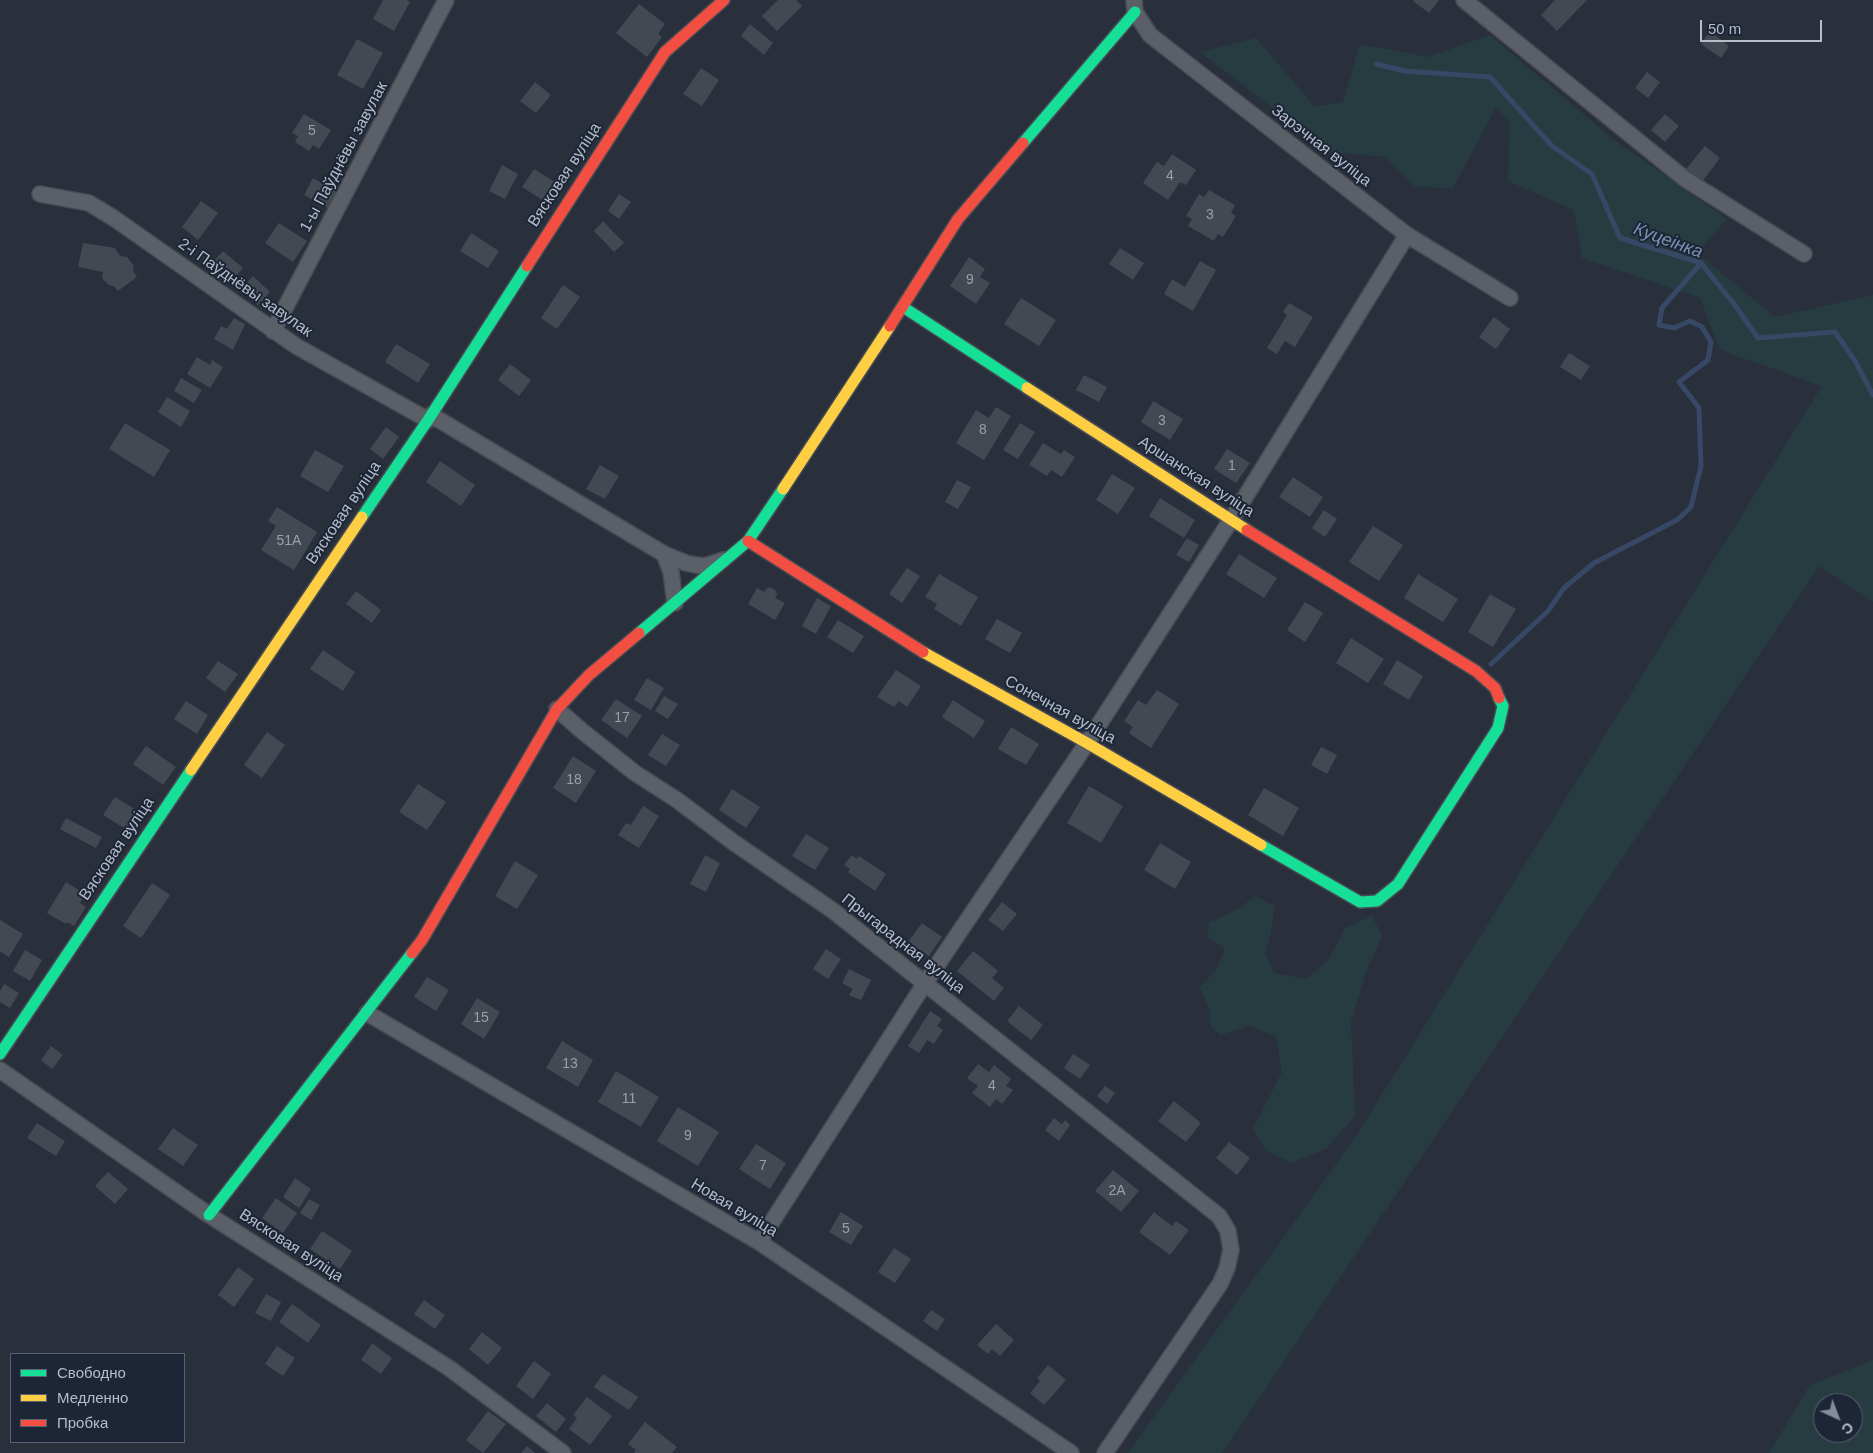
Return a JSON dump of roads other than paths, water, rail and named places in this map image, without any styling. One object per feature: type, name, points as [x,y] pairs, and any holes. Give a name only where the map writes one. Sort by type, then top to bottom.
[{"type":"street","name":"1-ы Паўднёвы завулак","points":[[273,332],[446,0]]},
{"type":"street","name":"Вясковая вуліца","points":[[0,1054],[430,418],[665,52],[724,0]]},
{"type":"street","points":[[1464,0],[1685,179],[1804,254]]},
{"type":"street","points":[[209,1215],[422,940],[557,709],[589,675],[748,541],[958,219],[1134,6]]},
{"type":"street","name":"Зарэчная вуліца","points":[[1134,6],[1150,35],[1407,235],[1510,298]]},
{"type":"street","name":"2-і Паўднёвы завулак","points":[[40,194],[88,203],[109,215],[273,332],[430,418],[664,554],[686,563],[705,566],[732,556]]},
{"type":"street","points":[[759,1242],[925,983],[1087,743],[1231,520],[1407,235]]},
{"type":"street","name":"Аршанская вуліца","points":[[903,306],[1231,520],[1476,671],[1496,688],[1503,706],[1498,728],[1398,884],[1377,901],[1360,902]]},
{"type":"street","name":"Сонечная вуліца","points":[[748,541],[927,654],[1087,743],[1360,902]]},
{"type":"street","points":[[664,554],[671,572],[675,603]]},
{"type":"street","name":"Прыгарадная вуліца","points":[[557,709],[582,732],[634,773],[677,800],[733,842],[832,910],[1219,1216],[1228,1231],[1231,1250],[1228,1268],[1220,1284],[1105,1453]]},
{"type":"street","name":"Новая вуліца","points":[[367,1013],[759,1242],[1071,1453]]},
{"type":"street","name":"Вясковая вуліца","points":[[0,1070],[209,1215],[449,1368],[563,1453]]},
{"type":"waterway","name":"Куцеінка","points":[[1376,64],[1405,71],[1490,77],[1552,146],[1592,174],[1620,238],[1701,263],[1758,338],[1835,332],[1855,361],[1873,395]]},
{"type":"waterway","points":[[1491,664],[1548,611],[1564,588],[1594,563],[1677,520],[1691,507],[1701,466],[1699,408],[1679,382],[1708,360],[1711,342],[1702,327],[1690,321],[1674,328],[1659,325],[1662,308],[1701,263]]}]
